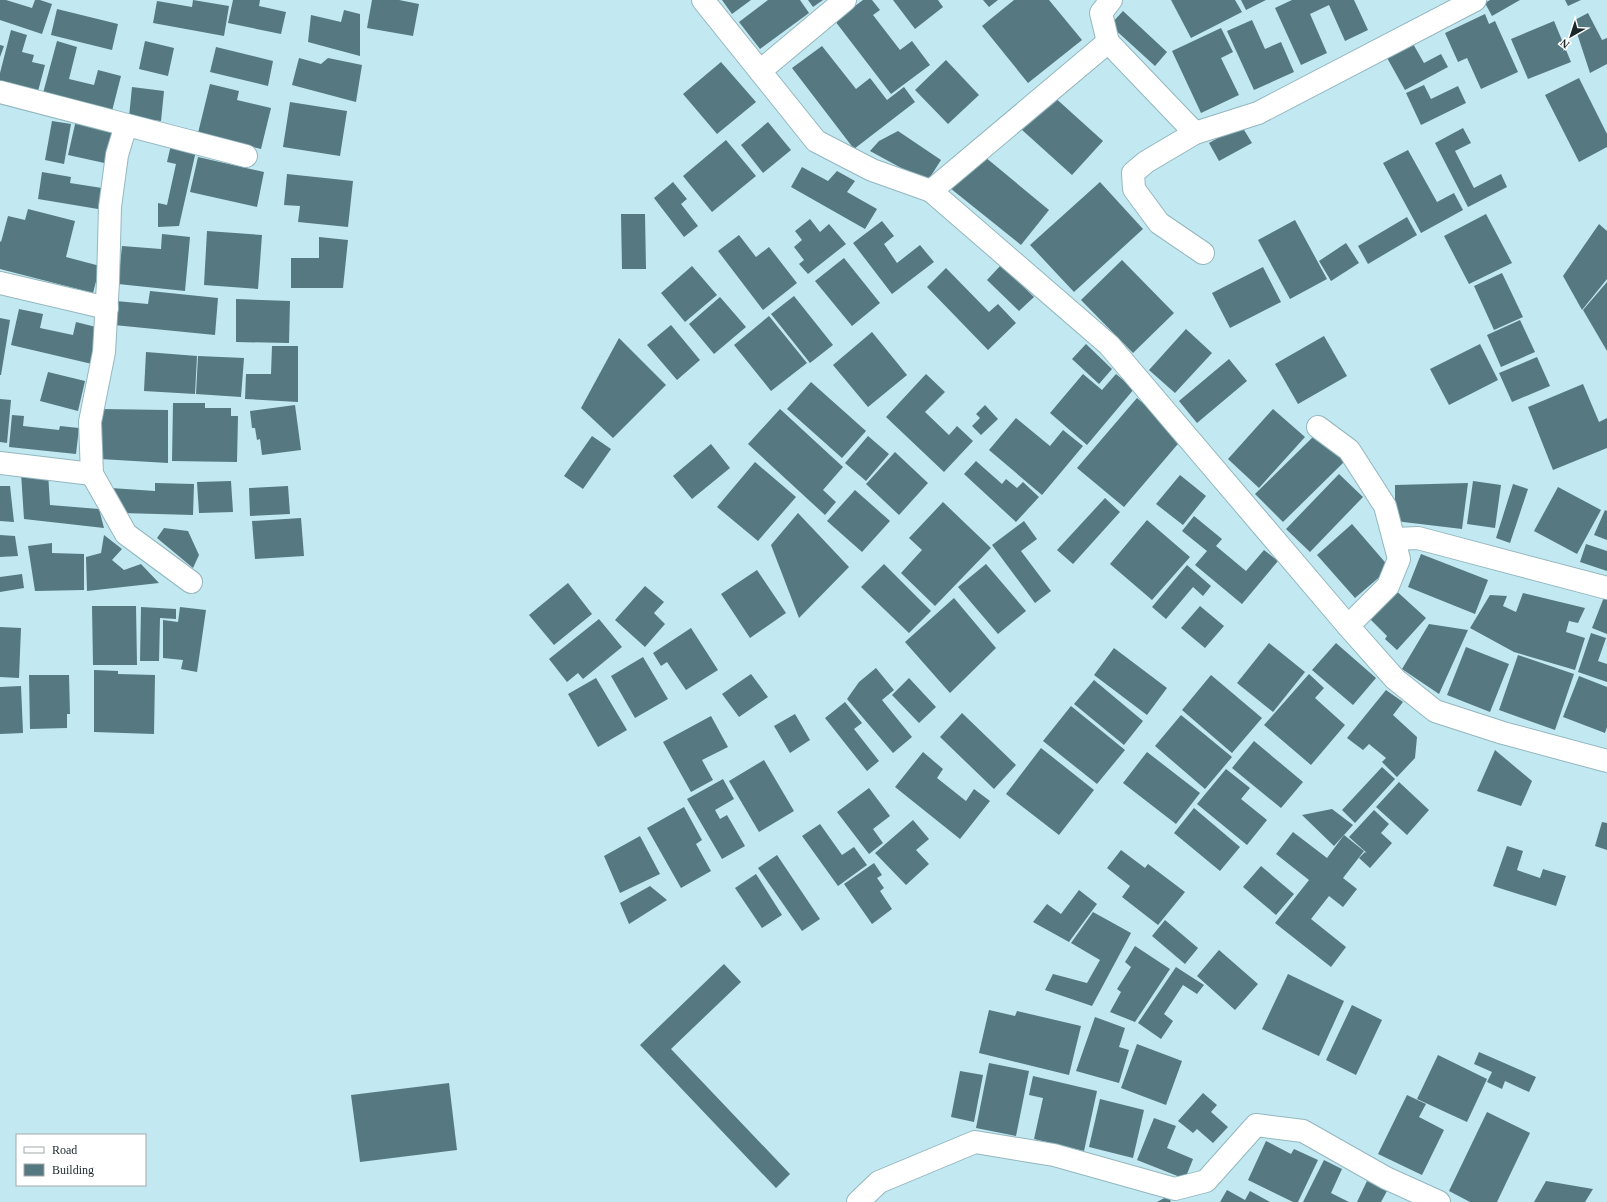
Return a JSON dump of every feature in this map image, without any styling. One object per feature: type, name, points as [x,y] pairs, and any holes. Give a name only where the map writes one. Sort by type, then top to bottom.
[{"type":"street","points":[[703,0],[816,140],[872,170],[931,191],[1110,345],[1348,626],[1395,679],[1435,711],[1503,733],[1607,761]]},
{"type":"street","points":[[760,71],[845,0]]},
{"type":"street","points":[[1111,0],[1101,13],[1108,42],[1195,133]]},
{"type":"street","points":[[1203,253],[1159,223],[1134,189],[1133,173],[1146,162],[1195,133],[1258,113],[1475,0]]},
{"type":"street","points":[[931,191],[1108,42]]},
{"type":"street","points":[[0,92],[246,156]]},
{"type":"street","points":[[126,125],[117,155],[110,207],[104,352],[90,422],[92,474],[126,534],[191,582]]},
{"type":"street","points":[[0,283],[107,308]]},
{"type":"street","points":[[1318,427],[1349,450],[1385,506],[1399,559],[1388,586],[1348,626]]},
{"type":"street","points":[[0,463],[92,474]]},
{"type":"street","points":[[1394,539],[1418,538],[1607,588]]},
{"type":"street","points":[[858,1202],[879,1182],[975,1142],[1054,1155],[1175,1189],[1206,1181],[1256,1124],[1303,1131],[1386,1178],[1439,1202]]},
{"type":"building","points":[[0,0],[6,0],[32,8],[35,0],[52,4],[42,34],[0,20]]},
{"type":"building","points":[[193,0],[229,6],[224,36],[153,23],[157,1],[192,7]]},
{"type":"building","points":[[233,0],[260,0],[259,6],[286,12],[281,34],[228,23]]},
{"type":"building","points":[[372,0],[399,0],[419,4],[413,36],[367,28]]},
{"type":"building","points":[[722,0],[751,0],[732,14]]},
{"type":"building","points":[[768,0],[800,0],[809,13],[760,49],[739,22]]},
{"type":"building","points":[[808,0],[823,0],[813,7]]},
{"type":"building","points":[[863,0],[872,0],[880,10],[873,15],[900,50],[912,41],[930,65],[891,94],[835,21]]},
{"type":"building","points":[[893,0],[938,0],[943,7],[915,29]]},
{"type":"building","points":[[983,0],[998,0],[989,7]]},
{"type":"building","points":[[1014,0],[1049,0],[1082,40],[1028,83],[982,26]]},
{"type":"building","points":[[1171,0],[1235,0],[1242,12],[1191,38]]},
{"type":"building","points":[[1241,0],[1266,0],[1246,10]]},
{"type":"building","points":[[1292,0],[1354,0],[1368,30],[1345,41],[1329,5],[1310,14],[1327,53],[1301,65],[1275,8]]},
{"type":"building","points":[[1490,0],[1520,0],[1492,16],[1485,3]]},
{"type":"building","points":[[1565,0],[1581,0],[1568,6]]},
{"type":"building","points":[[57,9],[118,24],[112,50],[51,35]]},
{"type":"building","points":[[344,10],[360,14],[360,56],[308,42],[311,15],[341,22]]},
{"type":"building","points":[[1123,11],[1167,52],[1155,66],[1110,25]]},
{"type":"building","points":[[1588,13],[1602,40],[1607,38],[1607,64],[1590,73],[1573,21]]},
{"type":"building","points":[[1485,14],[1489,24],[1495,21],[1518,72],[1481,89],[1467,58],[1458,62],[1445,33]]},
{"type":"building","points":[[1252,20],[1265,49],[1281,42],[1294,72],[1254,90],[1227,31]]},
{"type":"building","points":[[1554,21],[1571,62],[1528,79],[1511,39]]},
{"type":"building","points":[[1221,28],[1233,52],[1221,58],[1239,95],[1201,113],[1172,51]]},
{"type":"building","points":[[11,30],[27,35],[22,52],[34,55],[32,62],[45,65],[37,95],[0,84],[0,73]]},
{"type":"building","points":[[57,41],[77,47],[69,79],[94,85],[98,70],[121,76],[111,115],[42,97]]},
{"type":"building","points":[[145,41],[174,48],[168,76],[139,69]]},
{"type":"building","points":[[1412,42],[1424,63],[1441,54],[1448,67],[1405,90],[1386,56]]},
{"type":"building","points":[[0,45],[4,46],[0,57]]},
{"type":"building","points":[[822,46],[856,89],[870,78],[887,100],[904,87],[915,102],[854,149],[792,68]]},
{"type":"building","points":[[216,47],[273,61],[268,86],[210,72]]},
{"type":"building","points":[[299,58],[321,64],[328,58],[362,65],[356,102],[292,85]]},
{"type":"building","points":[[946,60],[979,95],[948,124],[915,90]]},
{"type":"building","points":[[721,62],[756,102],[717,134],[683,94]]},
{"type":"building","points":[[1579,78],[1607,134],[1607,147],[1579,162],[1545,95]]},
{"type":"building","points":[[210,84],[239,91],[237,100],[271,108],[261,149],[198,133]]},
{"type":"building","points":[[1424,85],[1431,99],[1458,86],[1466,103],[1421,125],[1406,93]]},
{"type":"building","points":[[132,87],[164,91],[161,121],[129,117]]},
{"type":"building","points":[[1052,95],[1103,141],[1072,175],[1021,129]]},
{"type":"building","points":[[290,102],[347,111],[340,156],[283,147]]},
{"type":"building","points":[[76,120],[116,129],[109,164],[68,155]]},
{"type":"building","points":[[52,121],[71,124],[64,164],[45,160]]},
{"type":"building","points":[[768,122],[791,150],[763,173],[741,145]]},
{"type":"building","points":[[1241,125],[1252,143],[1219,161],[1209,143]]},
{"type":"building","points":[[1463,128],[1471,143],[1455,151],[1474,188],[1501,174],[1507,187],[1468,207],[1435,143]]},
{"type":"building","points":[[898,131],[941,160],[927,182],[870,151],[879,141]]},
{"type":"building","points":[[726,140],[756,176],[712,212],[683,176]]},
{"type":"building","points":[[171,145],[196,151],[179,226],[158,227],[158,203],[167,205],[176,164],[167,162]]},
{"type":"building","points":[[1408,150],[1437,202],[1454,193],[1463,210],[1421,233],[1383,163]]},
{"type":"building","points":[[979,152],[1049,210],[1021,245],[950,188]]},
{"type":"building","points":[[198,157],[264,172],[257,207],[190,192]]},
{"type":"building","points":[[802,167],[828,181],[837,171],[855,181],[847,192],[877,209],[865,229],[791,187]]},
{"type":"building","points":[[42,172],[71,177],[70,183],[102,188],[98,209],[38,199]]},
{"type":"building","points":[[287,174],[353,181],[348,227],[298,222],[300,206],[284,205]]},
{"type":"building","points":[[673,182],[687,199],[681,204],[698,226],[684,237],[654,198]]},
{"type":"building","points":[[1100,182],[1143,229],[1074,292],[1030,245]]},
{"type":"building","points":[[28,209],[75,221],[66,257],[100,266],[93,293],[0,269],[0,241],[1,242],[8,216],[25,220]]},
{"type":"building","points":[[621,214],[645,214],[646,269],[622,269]]},
{"type":"building","points":[[1486,214],[1512,263],[1469,284],[1444,236]]},
{"type":"building","points":[[1407,217],[1417,235],[1368,264],[1358,246]]},
{"type":"building","points":[[810,219],[820,232],[829,224],[846,244],[808,274],[799,264],[804,260],[794,247],[802,240],[795,231]]},
{"type":"building","points":[[1295,220],[1327,279],[1290,299],[1258,240]]},
{"type":"building","points":[[882,221],[894,236],[884,244],[897,263],[920,245],[934,262],[892,294],[853,243]]},
{"type":"building","points":[[1599,224],[1607,231],[1607,279],[1582,310],[1563,276]]},
{"type":"building","points":[[207,231],[262,235],[258,289],[204,285]]},
{"type":"building","points":[[162,234],[190,237],[185,291],[118,284],[122,246],[161,249]]},
{"type":"building","points":[[739,235],[756,257],[769,247],[797,283],[763,310],[718,251]]},
{"type":"building","points":[[319,237],[348,240],[343,288],[291,288],[291,258],[319,258]]},
{"type":"building","points":[[1346,243],[1359,263],[1331,281],[1319,261]]},
{"type":"building","points":[[844,258],[880,303],[852,326],[815,281]]},
{"type":"building","points":[[1122,260],[1174,313],[1133,353],[1081,300]]},
{"type":"building","points":[[1001,265],[1034,297],[1019,311],[987,280]]},
{"type":"building","points":[[692,266],[717,295],[685,322],[661,293]]},
{"type":"building","points":[[1263,267],[1281,302],[1230,328],[1212,293]]},
{"type":"building","points":[[946,268],[989,312],[998,304],[1016,323],[988,350],[927,287]]},
{"type":"building","points":[[1502,273],[1523,317],[1494,330],[1474,286]]},
{"type":"building","points":[[1607,282],[1607,351],[1583,310]]},
{"type":"building","points":[[150,291],[218,298],[215,335],[114,325],[116,301],[148,304]]},
{"type":"building","points":[[794,296],[833,345],[810,363],[771,314]]},
{"type":"building","points":[[720,297],[746,327],[714,354],[689,324]]},
{"type":"building","points":[[236,299],[290,301],[289,343],[236,342]]},
{"type":"building","points":[[19,309],[43,314],[40,328],[73,335],[76,322],[100,328],[92,364],[11,345]]},
{"type":"building","points":[[769,316],[807,363],[771,391],[734,345]]},
{"type":"building","points":[[0,318],[10,320],[1,375],[0,375]]},
{"type":"building","points":[[1520,320],[1535,352],[1501,367],[1487,335]]},
{"type":"building","points":[[671,325],[700,360],[677,380],[647,345]]},
{"type":"building","points":[[1186,329],[1212,353],[1175,393],[1149,370]]},
{"type":"building","points":[[872,332],[907,375],[868,407],[833,365]]},
{"type":"building","points":[[1324,336],[1347,376],[1298,404],[1275,364]]},
{"type":"building","points":[[619,338],[666,385],[613,438],[581,408]]},
{"type":"building","points":[[1086,344],[1112,369],[1099,384],[1072,359]]},
{"type":"building","points":[[1480,344],[1498,380],[1449,405],[1430,369]]},
{"type":"building","points":[[272,346],[298,346],[298,402],[245,399],[246,374],[271,374]]},
{"type":"building","points":[[146,352],[197,356],[195,394],[144,391]]},
{"type":"building","points":[[198,356],[244,358],[241,397],[196,394]]},
{"type":"building","points":[[1537,357],[1550,386],[1512,402],[1499,373]]},
{"type":"building","points":[[1229,359],[1247,381],[1197,423],[1179,401]]},
{"type":"building","points":[[48,372],[85,381],[78,411],[40,401]]},
{"type":"building","points":[[926,374],[945,392],[925,412],[949,435],[957,426],[973,441],[944,472],[886,417]]},
{"type":"building","points":[[1083,374],[1102,390],[1116,374],[1134,389],[1087,445],[1050,413]]},
{"type":"building","points":[[811,382],[866,431],[842,458],[787,409]]},
{"type":"building","points":[[1583,384],[1599,422],[1607,418],[1607,448],[1553,470],[1528,407]]},
{"type":"building","points":[[1137,398],[1183,438],[1124,507],[1077,468]]},
{"type":"building","points":[[0,399],[11,400],[7,443],[0,442]]},
{"type":"building","points":[[173,403],[205,403],[205,408],[231,408],[231,416],[238,416],[237,462],[172,461]]},
{"type":"building","points":[[295,405],[301,450],[262,455],[260,439],[257,440],[255,428],[252,428],[250,411]]},
{"type":"building","points":[[985,405],[998,419],[981,435],[972,426],[980,418],[976,414]]},
{"type":"building","points":[[101,409],[168,410],[168,463],[100,459]]},
{"type":"building","points":[[780,409],[843,467],[823,490],[836,502],[825,515],[748,444]]},
{"type":"building","points":[[1273,409],[1305,437],[1259,488],[1228,459]]},
{"type":"building","points":[[12,415],[24,416],[23,426],[59,430],[60,426],[79,428],[76,454],[9,447]]},
{"type":"building","points":[[1016,418],[1050,446],[1063,430],[1083,446],[1042,495],[989,450]]},
{"type":"building","points":[[1317,433],[1345,461],[1283,522],[1255,494]]},
{"type":"building","points":[[592,436],[611,449],[583,489],[564,476]]},
{"type":"building","points":[[868,436],[889,454],[866,481],[845,463]]},
{"type":"building","points":[[711,444],[730,468],[692,499],[673,476]]},
{"type":"building","points":[[895,452],[928,483],[899,515],[866,484]]},
{"type":"building","points":[[976,461],[1002,484],[1006,479],[1017,488],[1023,482],[1039,497],[1016,522],[964,474]]},
{"type":"building","points":[[755,462],[796,497],[758,541],[717,507]]},
{"type":"building","points":[[48,472],[50,505],[99,509],[104,528],[24,519],[21,473]]},
{"type":"building","points":[[1339,474],[1363,497],[1310,552],[1286,529]]},
{"type":"building","points":[[1180,475],[1206,496],[1183,525],[1156,504]]},
{"type":"building","points":[[231,481],[233,512],[199,513],[197,482]]},
{"type":"building","points":[[1473,481],[1501,485],[1495,528],[1467,524]]},
{"type":"building","points":[[155,483],[194,484],[193,515],[122,513],[111,488],[155,491]]},
{"type":"building","points":[[1468,483],[1462,529],[1395,521],[1395,485]]},
{"type":"building","points":[[1513,484],[1528,489],[1510,543],[1496,538]]},
{"type":"building","points":[[0,486],[10,486],[14,522],[0,521]]},
{"type":"building","points":[[288,486],[290,514],[250,516],[249,488]]},
{"type":"building","points":[[1558,487],[1601,510],[1577,554],[1534,531]]},
{"type":"building","points":[[855,490],[890,521],[862,552],[827,521]]},
{"type":"building","points":[[1105,498],[1120,512],[1073,564],[1057,550]]},
{"type":"building","points":[[943,502],[991,548],[935,606],[901,573],[922,550],[909,538]]},
{"type":"building","points":[[1605,510],[1607,511],[1607,540],[1594,535]]},
{"type":"building","points":[[798,513],[849,567],[799,618],[771,545]]},
{"type":"building","points":[[1194,516],[1222,539],[1216,546],[1246,571],[1264,550],[1278,561],[1242,604],[1195,565],[1207,551],[1182,531]]},
{"type":"building","points":[[301,518],[304,556],[255,559],[252,521]]},
{"type":"building","points":[[1147,520],[1190,557],[1152,600],[1110,564]]},
{"type":"building","points":[[1024,521],[1037,539],[1021,551],[1051,591],[1035,603],[992,545]]},
{"type":"building","points":[[1352,524],[1390,568],[1355,598],[1317,555]]},
{"type":"building","points":[[164,528],[188,531],[199,555],[193,568],[157,538]]},
{"type":"building","points":[[0,535],[15,536],[18,556],[0,557]]},
{"type":"building","points":[[104,535],[122,549],[112,560],[124,570],[141,564],[159,583],[87,591],[86,557],[101,553]]},
{"type":"building","points":[[52,543],[52,553],[84,554],[84,590],[35,591],[28,546]]},
{"type":"building","points":[[1586,544],[1607,551],[1607,571],[1580,562]]},
{"type":"building","points":[[1421,554],[1488,580],[1475,614],[1408,587]]},
{"type":"building","points":[[884,564],[931,611],[909,633],[861,587]]},
{"type":"building","points":[[986,564],[1026,611],[998,634],[958,587]]},
{"type":"building","points":[[1187,565],[1211,586],[1203,596],[1193,587],[1166,619],[1152,607]]},
{"type":"building","points":[[757,570],[786,613],[750,638],[721,594]]},
{"type":"building","points":[[22,574],[24,588],[0,592],[0,577]]},
{"type":"building","points":[[568,583],[592,614],[554,645],[529,615]]},
{"type":"building","points":[[645,586],[664,602],[654,613],[665,624],[645,647],[615,620]]},
{"type":"building","points":[[1392,587],[1426,618],[1397,650],[1385,639],[1387,636],[1366,615]]},
{"type":"building","points":[[1606,592],[1607,593],[1607,634],[1592,628]]},
{"type":"building","points":[[1523,593],[1585,608],[1578,623],[1569,621],[1566,632],[1585,638],[1575,670],[1514,652],[1470,628],[1490,595],[1507,596],[1503,606],[1516,612]]},
{"type":"building","points":[[954,598],[996,648],[950,693],[905,642]]},
{"type":"building","points":[[92,606],[136,606],[137,665],[93,665]]},
{"type":"building","points":[[1200,606],[1224,626],[1205,648],[1181,628]]},
{"type":"building","points":[[141,607],[176,609],[176,619],[160,618],[159,661],[140,661]]},
{"type":"building","points":[[180,607],[206,610],[197,672],[181,669],[183,660],[163,658],[163,620],[178,622]]},
{"type":"building","points":[[599,619],[622,647],[583,679],[578,673],[567,682],[549,659]]},
{"type":"building","points":[[1429,624],[1468,630],[1439,694],[1402,669]]},
{"type":"building","points":[[0,627],[21,628],[19,678],[0,677]]},
{"type":"building","points":[[691,628],[718,670],[686,690],[667,662],[661,666],[653,653]]},
{"type":"building","points":[[1591,633],[1606,638],[1598,661],[1607,664],[1607,682],[1578,672]]},
{"type":"building","points":[[1269,643],[1305,672],[1273,712],[1237,683]]},
{"type":"building","points":[[1336,643],[1376,678],[1353,705],[1312,670]]},
{"type":"building","points":[[1466,647],[1509,664],[1490,712],[1447,695]]},
{"type":"building","points":[[1114,648],[1167,688],[1147,715],[1094,675]]},
{"type":"building","points":[[1518,655],[1574,674],[1555,730],[1499,710]]},
{"type":"building","points":[[643,657],[668,699],[635,718],[611,676]]},
{"type":"building","points":[[876,668],[894,690],[882,700],[912,737],[893,753],[847,699],[859,682]]},
{"type":"building","points":[[94,670],[118,671],[118,674],[155,675],[154,734],[94,732]]},
{"type":"building","points":[[751,674],[768,697],[739,717],[722,694]]},
{"type":"building","points":[[1309,674],[1324,688],[1315,698],[1345,725],[1311,765],[1264,725]]},
{"type":"building","points":[[29,675],[69,675],[70,714],[67,714],[67,728],[30,729]]},
{"type":"building","points":[[1211,675],[1262,718],[1232,753],[1182,710]]},
{"type":"building","points":[[1579,676],[1607,687],[1607,727],[1605,733],[1563,717]]},
{"type":"building","points":[[596,678],[627,730],[598,747],[568,694]]},
{"type":"building","points":[[909,678],[936,707],[919,723],[892,695]]},
{"type":"building","points":[[1094,680],[1143,721],[1124,745],[1074,704]]},
{"type":"building","points":[[21,686],[23,733],[0,734],[0,687]]},
{"type":"building","points":[[1386,690],[1403,702],[1393,715],[1417,737],[1415,758],[1397,777],[1382,762],[1386,758],[1369,744],[1363,750],[1347,738]]},
{"type":"building","points":[[845,702],[862,723],[854,729],[879,761],[867,771],[825,718]]},
{"type":"building","points":[[1071,706],[1125,750],[1097,784],[1043,741]]},
{"type":"building","points":[[962,713],[1016,765],[994,789],[940,737]]},
{"type":"building","points":[[795,714],[810,740],[790,753],[774,726]]},
{"type":"building","points":[[1181,715],[1232,757],[1205,789],[1155,746]]},
{"type":"building","points":[[711,716],[728,747],[702,760],[713,780],[691,792],[663,742]]},
{"type":"building","points":[[1254,741],[1303,782],[1281,808],[1232,768]]},
{"type":"building","points":[[1041,748],[1094,790],[1059,835],[1006,794]]},
{"type":"building","points":[[1495,750],[1532,781],[1521,806],[1477,791]]},
{"type":"building","points":[[923,752],[943,769],[937,778],[966,801],[974,789],[990,801],[960,839],[895,787]]},
{"type":"building","points":[[1147,752],[1200,793],[1176,824],[1123,783]]},
{"type":"building","points":[[764,760],[794,811],[759,832],[729,781]]},
{"type":"building","points":[[1382,767],[1395,779],[1355,823],[1342,810]]},
{"type":"building","points":[[1226,769],[1250,788],[1241,799],[1267,820],[1247,845],[1197,804]]},
{"type":"building","points":[[723,779],[734,799],[715,810],[720,819],[727,815],[745,846],[722,859],[687,799]]},
{"type":"building","points":[[1399,782],[1429,810],[1407,835],[1376,807]]},
{"type":"building","points":[[869,788],[890,816],[873,829],[883,843],[869,854],[837,812]]},
{"type":"building","points":[[684,807],[702,840],[696,844],[711,871],[681,888],[647,828]]},
{"type":"building","points":[[1194,808],[1240,847],[1220,871],[1174,833]]},
{"type":"building","points":[[1332,809],[1353,825],[1334,846],[1302,815]]},
{"type":"building","points":[[1374,810],[1389,824],[1381,833],[1392,843],[1370,868],[1359,858],[1365,852],[1367,853],[1349,837]]},
{"type":"building","points":[[913,820],[929,839],[916,850],[929,864],[906,885],[875,853]]},
{"type":"building","points":[[1602,822],[1607,823],[1607,850],[1595,846]]},
{"type":"building","points":[[820,824],[842,855],[854,847],[867,865],[838,886],[802,836]]},
{"type":"building","points":[[1293,832],[1327,858],[1344,835],[1364,851],[1343,878],[1357,889],[1343,907],[1329,896],[1311,919],[1346,947],[1331,967],[1275,923],[1309,880],[1276,854]]},
{"type":"building","points":[[640,836],[660,874],[620,893],[604,856]]},
{"type":"building","points":[[1507,846],[1523,851],[1517,870],[1540,878],[1543,869],[1566,876],[1556,906],[1493,886]]},
{"type":"building","points":[[1121,850],[1145,868],[1148,864],[1185,892],[1158,925],[1122,897],[1130,886],[1107,868]]},
{"type":"building","points":[[777,855],[820,919],[802,931],[758,868]]},
{"type":"building","points":[[874,863],[882,875],[877,878],[884,888],[880,891],[892,909],[872,924],[844,884]]},
{"type":"building","points":[[1261,866],[1294,894],[1276,915],[1243,887]]},
{"type":"building","points":[[756,874],[782,915],[762,928],[735,888]]},
{"type":"building","points":[[650,886],[667,900],[629,924],[620,903]]},
{"type":"building","points":[[1079,890],[1097,904],[1069,942],[1033,922],[1047,904],[1061,914]]},
{"type":"building","points":[[1093,912],[1131,933],[1092,1006],[1045,990],[1053,974],[1087,983],[1100,960],[1071,943]]},
{"type":"building","points":[[1165,920],[1198,948],[1185,964],[1152,936]]},
{"type":"building","points":[[1135,946],[1170,969],[1135,1022],[1110,1012],[1121,992],[1117,989],[1131,967],[1125,962]]},
{"type":"building","points":[[1219,950],[1258,984],[1235,1010],[1197,976]]},
{"type":"building","points":[[724,964],[741,982],[671,1049],[790,1174],[776,1188],[640,1045]]},
{"type":"building","points":[[1176,967],[1204,985],[1197,994],[1183,985],[1164,1014],[1173,1021],[1161,1039],[1138,1023]]},
{"type":"building","points":[[1288,974],[1344,1001],[1319,1056],[1262,1029]]},
{"type":"building","points":[[1352,1005],[1382,1020],[1356,1075],[1326,1060]]},
{"type":"building","points":[[989,1010],[1015,1016],[1017,1011],[1081,1026],[1069,1075],[979,1053]]},
{"type":"building","points":[[1095,1017],[1125,1028],[1119,1047],[1129,1050],[1119,1083],[1076,1071]]},
{"type":"building","points":[[1137,1044],[1182,1061],[1166,1105],[1121,1088]]},
{"type":"building","points":[[1479,1052],[1536,1077],[1529,1092],[1505,1081],[1502,1089],[1487,1082],[1492,1072],[1474,1064]]},
{"type":"building","points":[[1438,1055],[1487,1079],[1467,1122],[1417,1099]]},
{"type":"building","points":[[989,1063],[1029,1071],[1016,1136],[976,1128]]},
{"type":"building","points":[[960,1071],[983,1075],[974,1122],[951,1117]]},
{"type":"building","points":[[1033,1076],[1097,1091],[1084,1151],[1034,1139],[1043,1098],[1029,1095]]},
{"type":"building","points":[[449,1083],[457,1150],[360,1162],[351,1095]]},
{"type":"building","points":[[1203,1093],[1217,1105],[1211,1112],[1228,1127],[1213,1143],[1197,1129],[1193,1133],[1178,1121]]},
{"type":"building","points":[[1407,1095],[1426,1104],[1419,1117],[1444,1130],[1422,1175],[1378,1154]]},
{"type":"building","points":[[1100,1099],[1144,1110],[1133,1158],[1089,1147]]},
{"type":"building","points":[[1487,1112],[1530,1133],[1497,1202],[1470,1202],[1449,1191]]},
{"type":"building","points":[[1154,1118],[1176,1126],[1167,1148],[1193,1159],[1185,1179],[1137,1160]]},
{"type":"building","points":[[1266,1141],[1291,1154],[1294,1149],[1318,1160],[1298,1202],[1293,1202],[1248,1180]]},
{"type":"building","points":[[1324,1160],[1342,1169],[1331,1193],[1349,1202],[1303,1202]]},
{"type":"building","points":[[1367,1181],[1387,1191],[1381,1202],[1357,1202]]},
{"type":"building","points":[[1546,1181],[1593,1189],[1585,1202],[1534,1202]]},
{"type":"building","points":[[1227,1190],[1245,1200],[1250,1191],[1270,1202],[1220,1202]]},
{"type":"building","points":[[1168,1196],[1171,1202],[1157,1202]]}]
